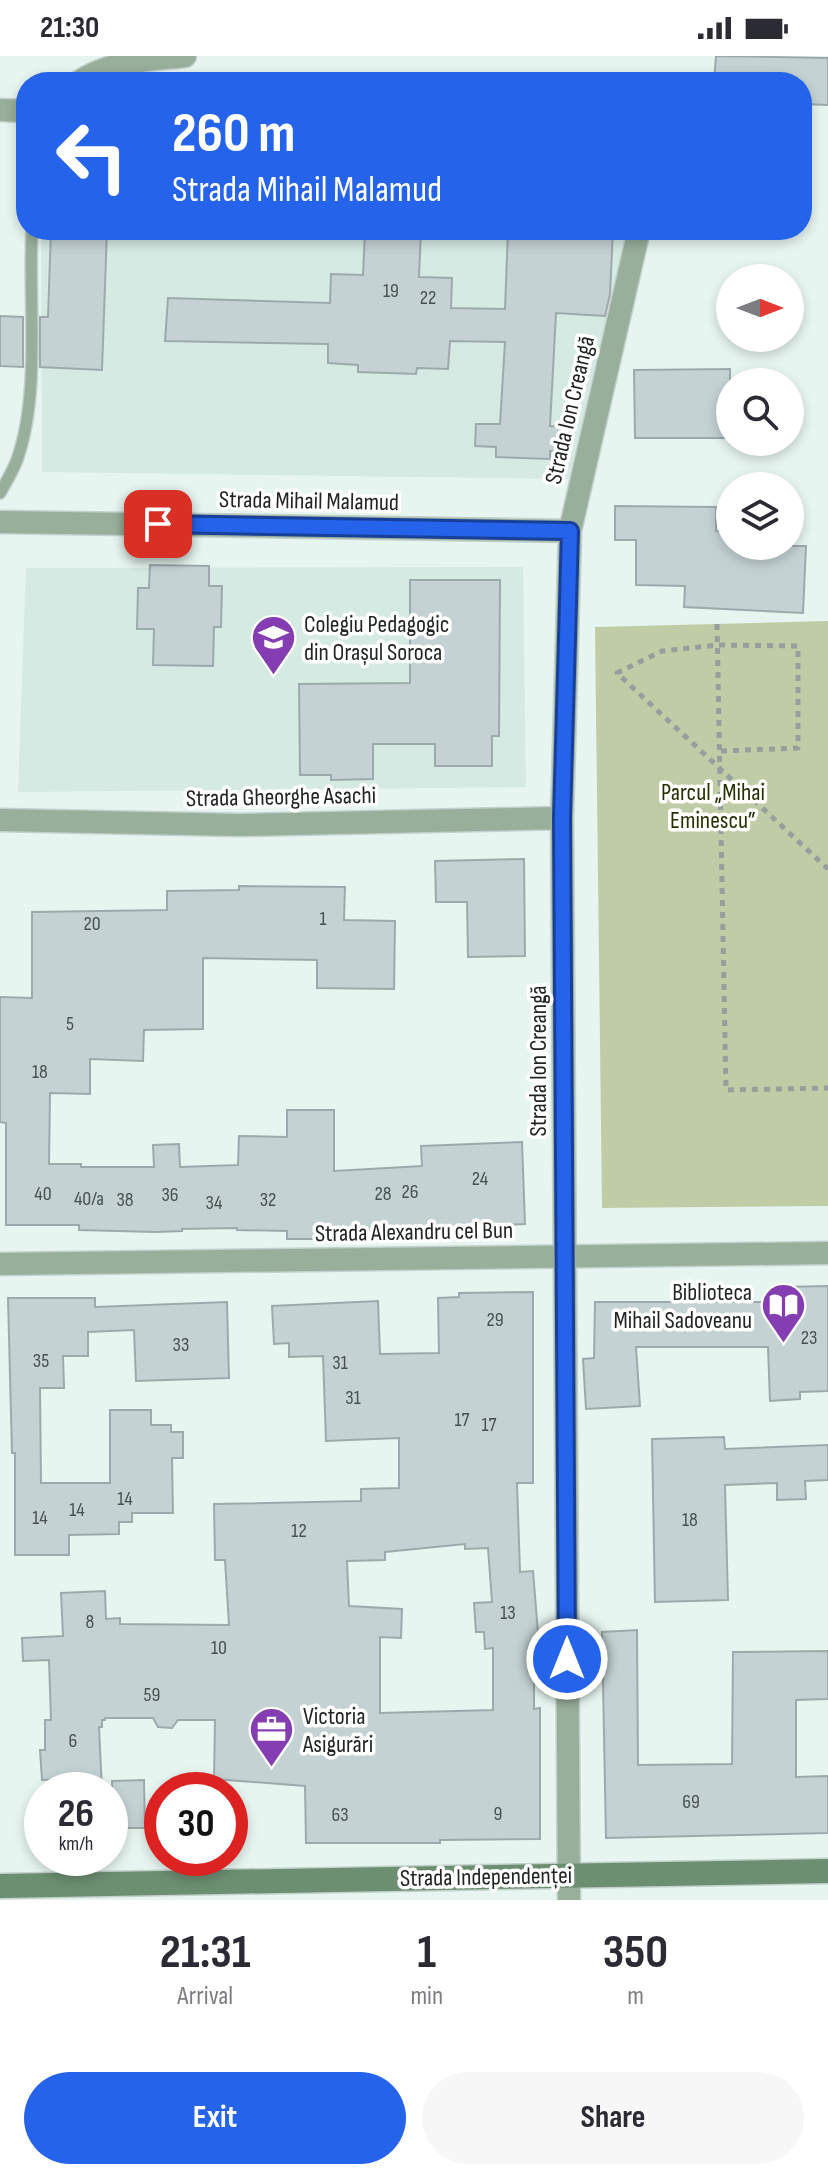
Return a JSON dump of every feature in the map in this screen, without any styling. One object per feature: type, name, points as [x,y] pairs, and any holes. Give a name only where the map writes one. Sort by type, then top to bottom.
[{"type":"main road","name":"Strada Independenței","points":[[0,1886],[569,1888],[828,1871]]},
{"type":"street","points":[[101,72],[126,63],[185,56]]},
{"type":"street","name":"Strada Ion Creangă","points":[[569,1888],[562,818],[570,531],[637,240]]},
{"type":"street","name":"Strada Mihail Malamud","points":[[0,522],[570,531]]},
{"type":"street","name":"Strada Gheorghe Asachi","points":[[0,820],[239,825],[562,818]]},
{"type":"street","name":"Strada Alexandru cel Bun","points":[[0,1264],[828,1253]]},
{"type":"lane","points":[[0,493],[16,461],[26,425],[32,240]]},
{"type":"path","points":[[717,624],[726,1090],[828,1088]]},
{"type":"path","points":[[721,751],[798,748],[798,646],[718,645],[662,651],[617,673],[828,869]]},
{"type":"shaded area","points":[[41,240],[625,240],[608,325],[569,479],[42,472]]},
{"type":"shaded area","name":"Colegiu Pedagogic din Orașul Soroca","points":[[523,567],[526,787],[18,792],[26,568]]},
{"type":"green space","name":"Parcul „Mihai Eminescu”","points":[[828,621],[828,1206],[602,1208],[595,627]]},
{"type":"building","points":[[716,56],[828,58],[828,105],[812,104],[812,72],[715,72]]},
{"type":"building","points":[[51,240],[107,240],[102,370],[40,367],[40,317],[48,317]]},
{"type":"building","points":[[365,240],[421,240],[419,277],[452,278],[451,308],[505,309],[508,240],[613,240],[610,294],[605,316],[556,313],[550,426],[570,427],[569,452],[550,451],[550,459],[496,457],[496,447],[475,446],[476,424],[500,424],[505,342],[450,341],[448,369],[417,368],[416,374],[358,372],[358,365],[328,363],[328,344],[165,341],[168,298],[330,303],[331,274],[363,275]]},
{"type":"building","points":[[0,316],[23,317],[23,367],[0,366]]},
{"type":"building","points":[[716,369],[716,438],[635,438],[634,370]]},
{"type":"building","points":[[615,506],[716,507],[716,560],[804,560],[806,546],[803,613],[684,607],[685,586],[636,585],[636,540],[615,540]]},
{"type":"building","points":[[150,565],[209,566],[209,586],[222,586],[221,627],[214,627],[213,666],[153,665],[154,629],[137,629],[138,588],[149,588]]},
{"type":"building","points":[[410,580],[500,580],[499,736],[492,736],[492,766],[435,766],[435,744],[373,744],[373,779],[331,780],[331,775],[300,775],[299,684],[410,683]]},
{"type":"building","points":[[524,859],[525,956],[468,957],[467,902],[436,902],[435,861]]},
{"type":"building","points":[[239,886],[345,887],[344,920],[395,921],[394,989],[317,988],[317,960],[203,958],[203,1029],[144,1030],[143,1061],[90,1059],[90,1094],[50,1093],[49,1164],[154,1167],[153,1145],[179,1144],[180,1167],[238,1165],[239,1136],[287,1137],[287,1110],[334,1110],[334,1171],[422,1166],[421,1146],[522,1142],[525,1224],[355,1232],[355,1239],[287,1239],[287,1231],[237,1228],[156,1232],[79,1230],[79,1225],[6,1225],[6,1123],[0,1122],[0,997],[32,998],[32,912],[167,910],[167,891],[239,890]]},
{"type":"building","points":[[828,1286],[828,1391],[800,1392],[800,1399],[770,1401],[768,1347],[636,1347],[640,1406],[586,1409],[583,1359],[594,1358],[595,1302],[780,1302],[780,1287]]},
{"type":"building","points":[[533,1292],[533,1483],[517,1483],[520,1572],[533,1571],[539,1645],[534,1645],[534,1709],[540,1708],[540,1839],[306,1843],[305,1786],[248,1782],[248,1772],[214,1772],[215,1720],[178,1720],[172,1728],[158,1727],[153,1718],[105,1718],[102,1727],[99,1727],[101,1772],[41,1772],[40,1750],[45,1750],[45,1720],[51,1720],[49,1660],[23,1661],[22,1638],[63,1636],[61,1593],[105,1591],[106,1619],[120,1618],[120,1624],[229,1625],[225,1560],[215,1560],[214,1504],[361,1501],[361,1489],[399,1488],[399,1438],[326,1441],[323,1356],[289,1357],[289,1343],[274,1344],[272,1306],[378,1301],[380,1354],[439,1353],[438,1298],[459,1297],[459,1293]],"holes":[[[465,1544],[465,1549],[488,1548],[492,1602],[474,1603],[476,1632],[484,1632],[485,1649],[493,1648],[493,1710],[380,1713],[380,1637],[401,1638],[402,1609],[349,1606],[347,1561],[385,1560],[385,1552]]]},
{"type":"building","points":[[8,1298],[95,1298],[95,1307],[227,1302],[229,1378],[136,1381],[134,1330],[88,1332],[88,1356],[63,1356],[64,1388],[40,1388],[41,1483],[110,1483],[110,1410],[151,1410],[151,1425],[171,1425],[171,1432],[183,1432],[183,1458],[172,1458],[173,1513],[132,1513],[132,1522],[119,1522],[119,1534],[69,1535],[69,1555],[15,1555],[15,1453],[12,1453]]},
{"type":"building","points":[[724,1437],[725,1449],[828,1445],[828,1480],[805,1481],[806,1499],[777,1500],[777,1483],[725,1485],[728,1600],[655,1602],[652,1439]]},
{"type":"building","points":[[637,1630],[638,1765],[732,1764],[733,1652],[828,1651],[828,1699],[796,1700],[796,1777],[828,1776],[828,1833],[606,1838],[602,1632]]},
{"type":"building","points":[[128,1780],[144,1780],[144,1828],[128,1828]]},
{"type":"place","name":"Colegiu Pedagogic din Orașul Soroca","points":[[273,677]]},
{"type":"place","name":"Biblioteca Mihail Sadoveanu","points":[[783,1345]]},
{"type":"place","name":"Victoria Asigurări","points":[[272,1769]]},
{"type":"route","points":[[158,524],[570,531],[562,818],[567,1659]]}]
